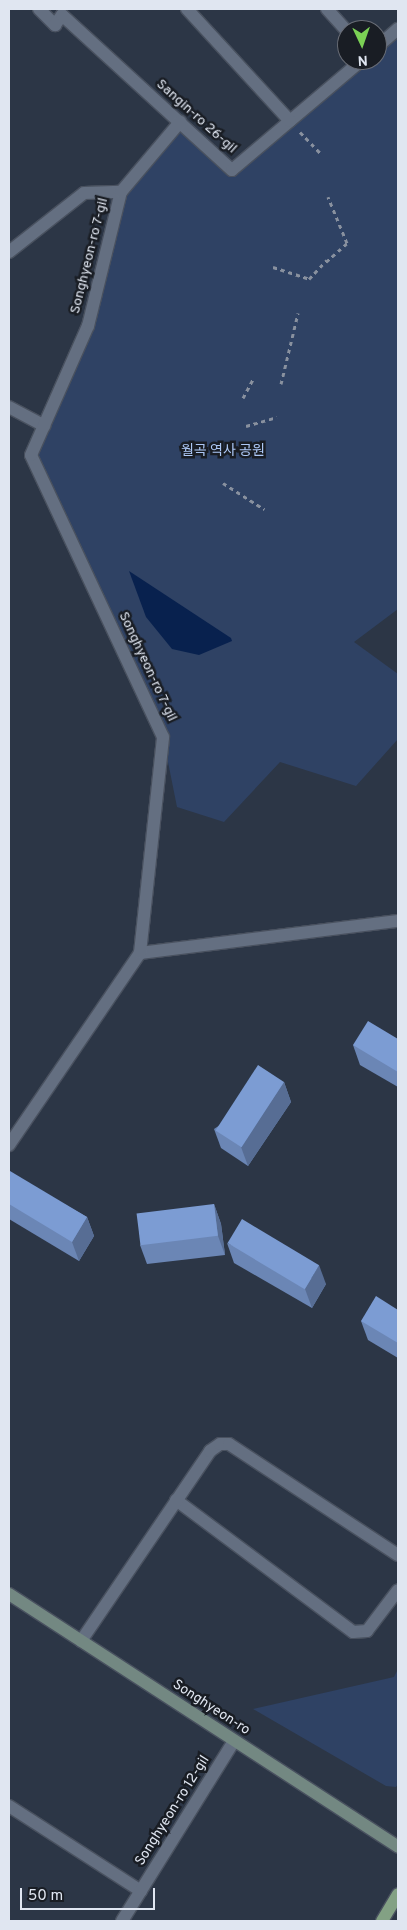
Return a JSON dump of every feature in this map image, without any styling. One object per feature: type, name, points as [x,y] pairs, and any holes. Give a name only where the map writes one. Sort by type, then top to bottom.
[{"type":"main road","name":"Songhyeon-ro","points":[[9,1594],[398,1847]]},
{"type":"main road","points":[[382,1921],[398,1894]]},
{"type":"street","name":"Sangin-ro 26-gil","points":[[39,9],[55,25],[62,15],[232,170],[350,70]]},
{"type":"street","points":[[187,9],[290,121]]},
{"type":"street","points":[[327,9],[337,20]]},
{"type":"street","points":[[387,38],[398,29]]},
{"type":"street","name":"Songhyeon-ro 7-gil","points":[[9,1145],[140,953],[163,737],[31,455],[88,326],[121,192],[180,122]]},
{"type":"street","name":"Songhyeon-ro 7-gil","points":[[9,252],[84,193],[121,192]]},
{"type":"street","points":[[9,406],[44,426]]},
{"type":"street","points":[[140,953],[398,921]]},
{"type":"street","points":[[81,1641],[134,1566],[210,1451],[220,1444],[229,1444],[398,1555]]},
{"type":"street","points":[[176,1500],[352,1632],[367,1631],[398,1590]]},
{"type":"street","name":"Songhyeon-ro 12-gil","points":[[122,1921],[234,1741]]},
{"type":"street","points":[[9,1806],[141,1891]]},
{"type":"path","points":[[290,121],[320,153]]},
{"type":"path","points":[[273,267],[309,279],[347,243],[328,197]]},
{"type":"path","points":[[281,384],[298,313]]},
{"type":"path","points":[[242,398],[253,379]]},
{"type":"path","points":[[246,426],[277,417]]},
{"type":"path","points":[[223,483],[264,509]]},
{"type":"green space","name":"월곡 역사 공원","points":[[398,29],[398,609],[354,642],[398,674],[398,739],[356,786],[280,762],[224,822],[177,807],[163,737],[31,455],[88,326],[121,192],[180,122],[232,170],[350,70],[387,70],[387,38]]},
{"type":"green space","points":[[398,1669],[398,1784],[396,1787],[386,1786],[253,1709],[394,1677]]},
{"type":"shaded area","points":[[129,571],[231,638],[232,641],[199,655],[172,649],[146,617]]},
{"type":"building","points":[[368,1021],[398,1039],[398,1072],[353,1045]]},
{"type":"building","points":[[258,1065],[284,1082],[242,1147],[216,1130]]},
{"type":"building","points":[[10,1171],[87,1217],[72,1242],[9,1204]]},
{"type":"building","points":[[214,1204],[218,1236],[140,1245],[137,1214]]},
{"type":"building","points":[[242,1219],[319,1265],[305,1289],[228,1243]]},
{"type":"building","points":[[376,1296],[398,1310],[398,1343],[361,1321]]}]
